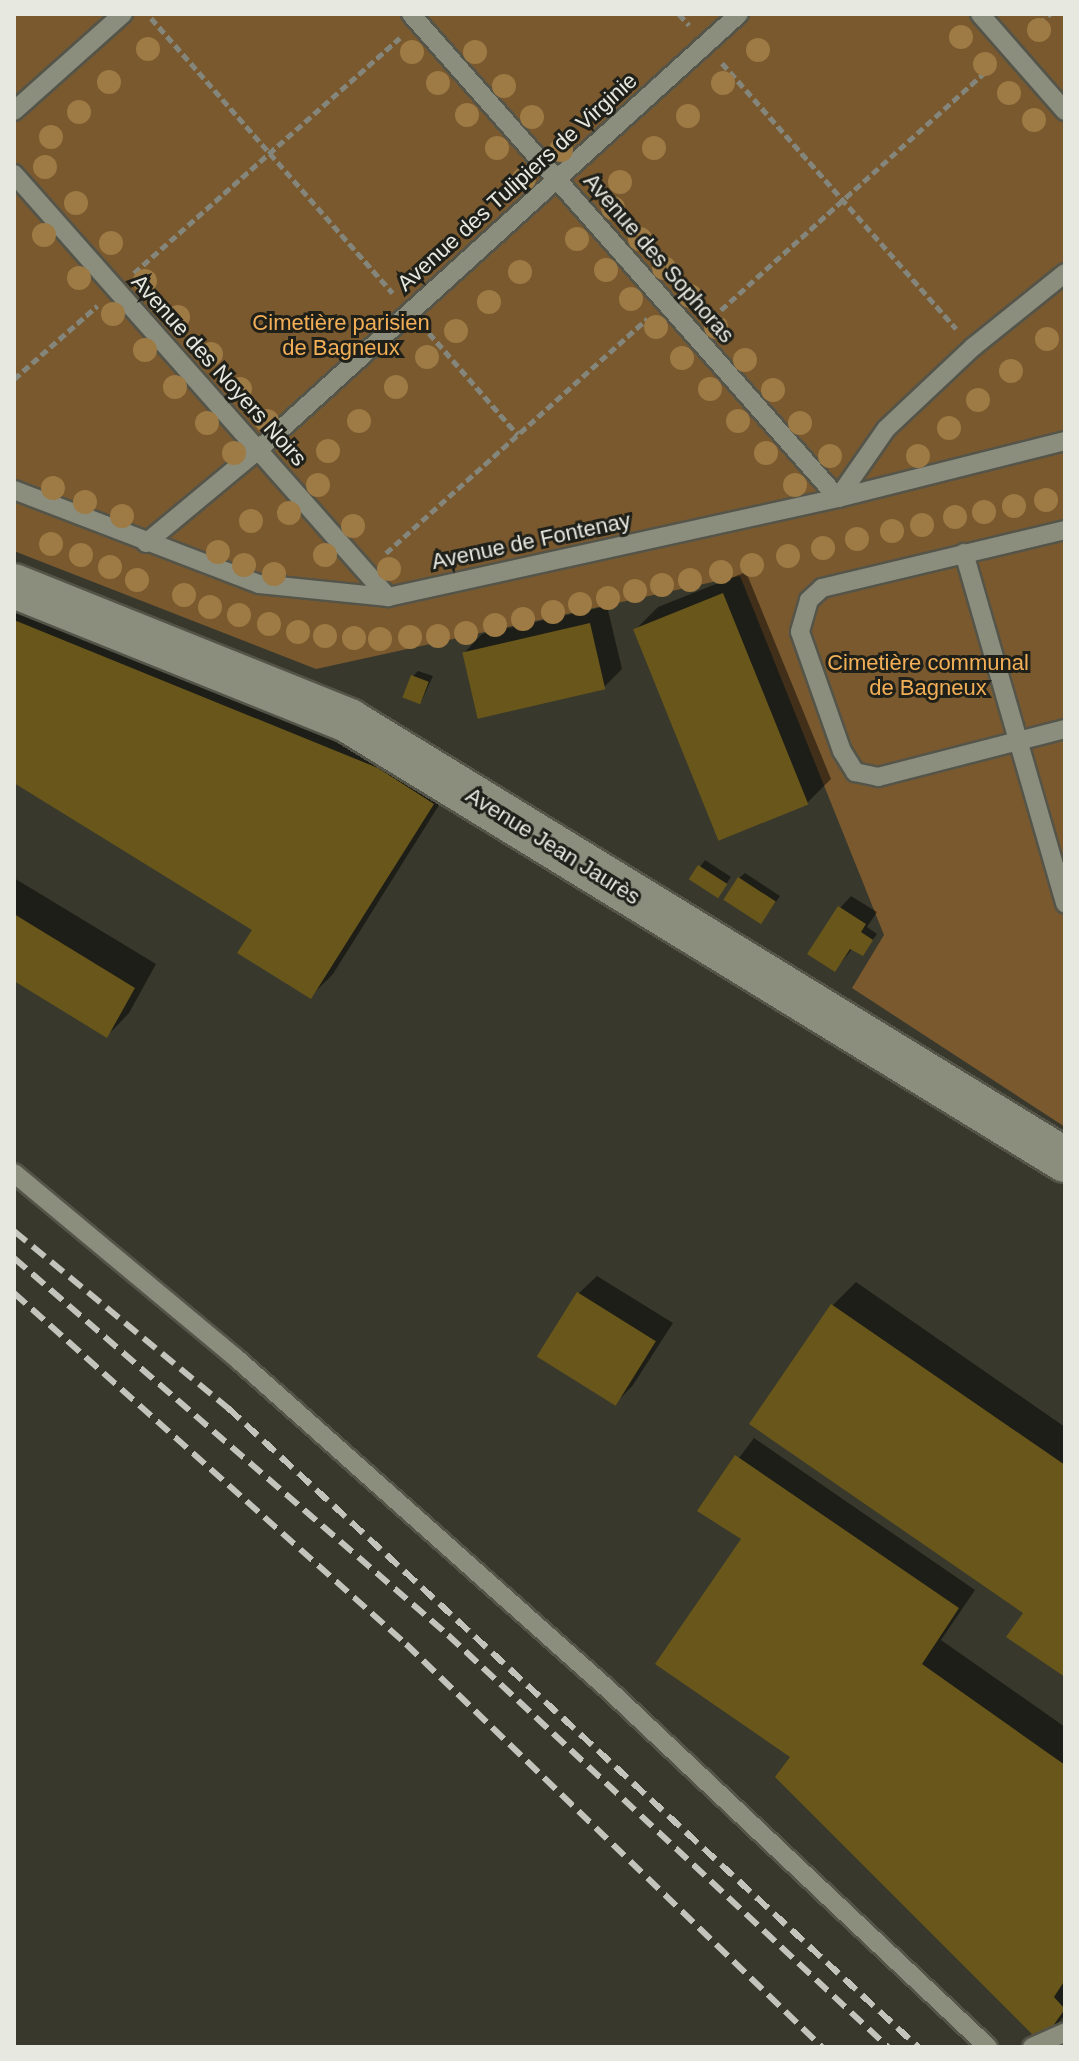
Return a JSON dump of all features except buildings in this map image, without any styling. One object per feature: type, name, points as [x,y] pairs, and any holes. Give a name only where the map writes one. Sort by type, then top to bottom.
[{"type":"street","name":"Avenue Jean Jaurès","points":[[14,586],[349,721],[1065,1160]]},
{"type":"lane","points":[[14,111],[123,14]]},
{"type":"lane","name":"Avenue des Tulipiers de Virginie","points":[[146,543],[258,450],[739,14]]},
{"type":"lane","points":[[980,14],[1065,111]]},
{"type":"lane","name":"Avenue des Sophoras","points":[[415,18],[838,498]]},
{"type":"lane","name":"Avenue des Noyers Noirs","points":[[14,174],[388,597]]},
{"type":"lane","points":[[838,498],[886,429],[973,347],[1065,273]]},
{"type":"lane","name":"Avenue de Fontenay","points":[[14,490],[259,584],[388,597],[838,498],[1065,441]]},
{"type":"lane","points":[[1065,530],[822,588],[809,600],[800,632],[842,751],[855,772],[878,777],[1065,729]]},
{"type":"lane","points":[[964,553],[1065,904]]},
{"type":"lane","points":[[14,1173],[235,1357],[609,1690],[988,2047]]},
{"type":"lane","points":[[1032,2047],[1065,2032]]},
{"type":"path","points":[[147,14],[518,435]]},
{"type":"path","points":[[679,14],[973,347]]},
{"type":"path","points":[[694,334],[1050,14]]},
{"type":"path","points":[[14,379],[269,153],[415,18]]},
{"type":"path","points":[[365,572],[665,302]]},
{"type":"green space","name":"Cimetière parisien de Bagneux","points":[[14,14],[1065,14],[1065,1127],[852,988],[884,935],[740,576],[316,669],[14,551]]},
{"type":"railway","points":[[14,1231],[228,1408],[918,2047]]},
{"type":"railway","points":[[14,1258],[448,1635],[888,2047]]},
{"type":"railway","points":[[14,1293],[406,1644],[822,2047]]},
{"type":"park label","name":"Cimetière communal de Bagneux","points":[[928,674]]}]
